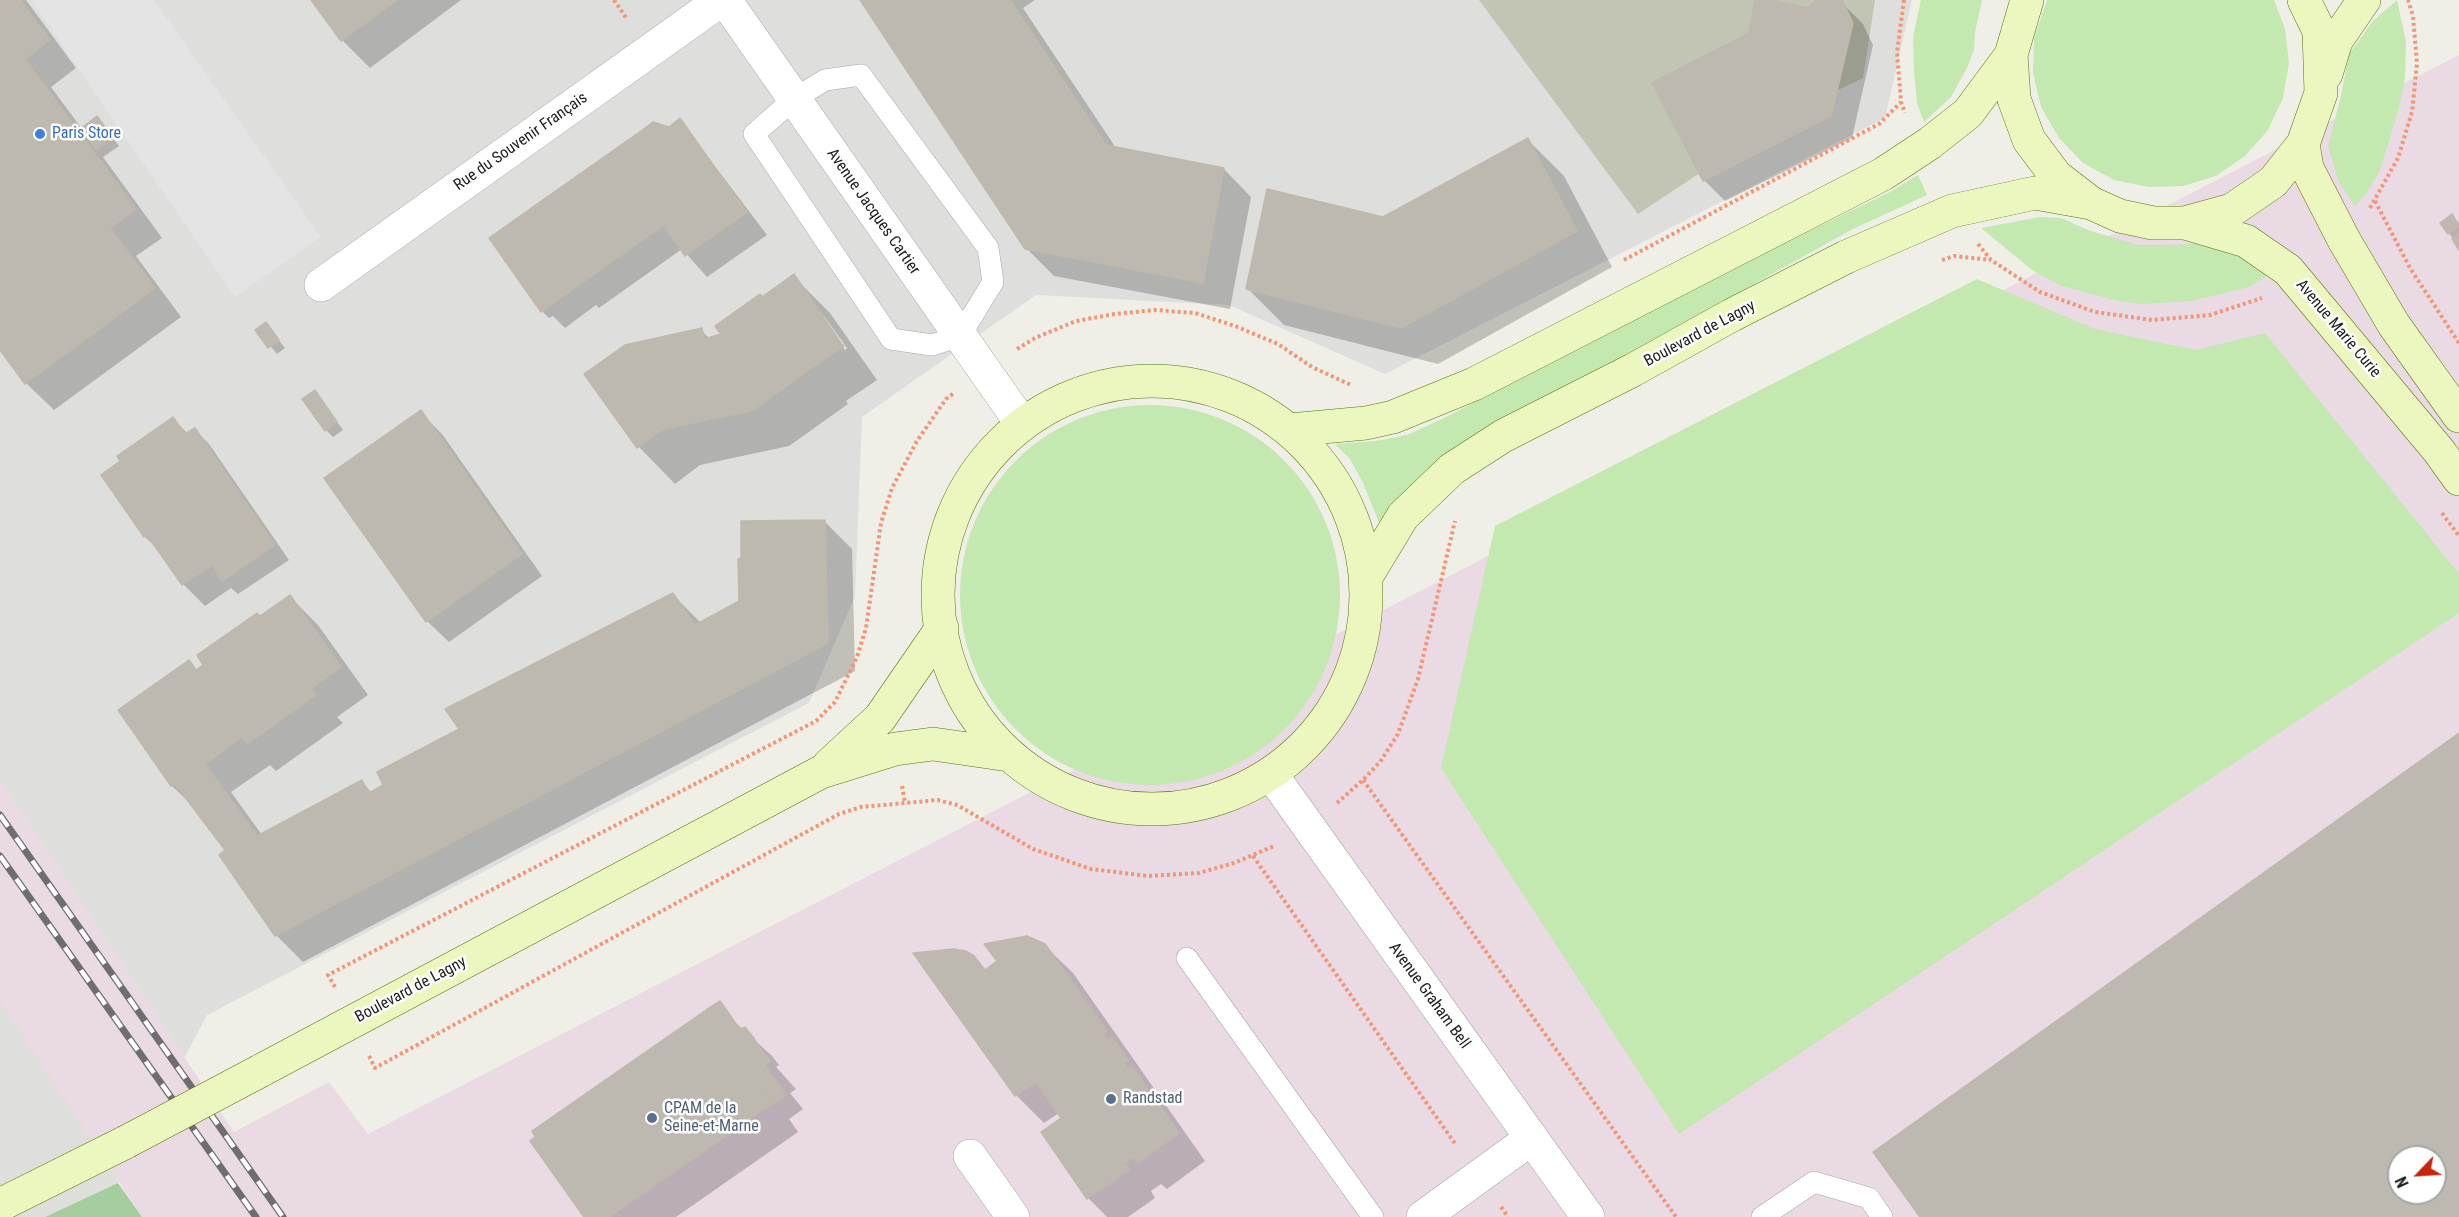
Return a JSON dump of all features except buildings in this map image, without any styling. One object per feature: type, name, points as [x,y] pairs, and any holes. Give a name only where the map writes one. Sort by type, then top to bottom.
[{"type":"main road","points":[[2027,0],[2011,55],[2014,99],[2029,140],[2056,176],[2091,203],[2120,216],[2152,223],[2185,223],[2232,210],[2273,182],[2303,144],[2336,41],[2364,0]]},
{"type":"main road","points":[[2304,0],[2319,31],[2321,93]]},
{"type":"main road","points":[[1290,430],[1366,423],[1393,417],[1474,384],[1883,174],[1925,147],[1968,113],[2011,55]]},
{"type":"main road","points":[[2303,144],[2307,168],[2344,240],[2394,326],[2459,416]]},
{"type":"main road","name":"Boulevard de Lagny","points":[[1366,577],[1403,516],[1452,469],[1503,436],[1633,370],[1732,315],[1835,263],[1963,208],[2035,193],[2091,203]]},
{"type":"main road","name":"Avenue Marie Curie","points":[[2185,223],[2246,241],[2288,270],[2459,478]]},
{"type":"main road","points":[[1126,381],[1184,382],[1240,399],[1290,430],[1328,472],[1354,522],[1366,577],[1363,635],[1345,689],[1314,737],[1271,774],[1224,798],[1173,809],[1121,807],[1070,794],[1009,755],[983,727],[954,677],[942,628],[939,565],[954,513],[980,465],[1022,424],[1069,396],[1126,381]]},
{"type":"main road","name":"Boulevard de Lagny","points":[[820,772],[880,718],[942,628]]},
{"type":"main road","name":"Boulevard de Lagny","points":[[0,1205],[126,1142],[820,772],[895,748],[933,744],[1009,755]]},
{"type":"street","name":"Avenue Jacques Cartier","points":[[723,0],[1022,424]]},
{"type":"street","name":"Rue du Souvenir Français","points":[[321,285],[723,0]]},
{"type":"street","name":"Avenue Graham Bell","points":[[1271,774],[1588,1217]]},
{"type":"street","points":[[1423,1217],[1532,1138]]},
{"type":"street","points":[[970,1156],[1013,1217]]},
{"type":"lane","points":[[861,75],[988,248],[993,282],[960,336],[932,345],[891,339],[754,135],[794,99],[825,80],[861,75]]},
{"type":"lane","points":[[1187,958],[1373,1217]]},
{"type":"lane","points":[[1762,1217],[1814,1182],[1869,1198],[1882,1217]]},
{"type":"path","points":[[1618,264],[1879,124],[1901,102]]},
{"type":"path","points":[[2375,201],[2410,268],[2459,343]]},
{"type":"path","points":[[336,990],[328,975],[816,721],[835,702],[856,657],[866,628],[881,523],[892,488],[917,441],[946,399],[984,369],[1035,338],[1076,321],[1155,310],[1195,313],[1235,326],[1278,344],[1312,367],[1353,386]]},
{"type":"path","points":[[369,1056],[375,1068],[840,814],[861,807],[938,800],[957,805],[1033,849],[1091,869],[1148,876],[1199,873],[1253,856],[1308,827],[1363,780],[1380,762],[1398,734],[1418,679],[1445,555],[1456,518],[1431,489]]},
{"type":"path","points":[[1363,780],[1676,1217]]},
{"type":"path","points":[[1253,856],[1508,1217]]},
{"type":"shaded area","points":[[0,0],[1912,0],[1885,118],[1385,374],[1229,305],[1036,295],[862,417],[855,596],[809,703],[207,1015],[118,1183],[45,1217],[0,1217]]},
{"type":"shaded area","points":[[31,0],[154,0],[321,237],[235,297]]},
{"type":"shaded area","points":[[1479,0],[1875,0],[1863,78],[1792,112],[1638,214]]},
{"type":"shaded area","points":[[2459,55],[2459,1217],[142,1217],[0,1001],[0,780],[234,1132],[329,1082],[368,1134]]},
{"type":"green space","points":[[1921,0],[1982,0],[1975,32],[1974,50],[1967,68],[1951,97],[1924,122],[1917,103],[1913,37]]},
{"type":"green space","points":[[2047,0],[2274,0],[2285,29],[2289,63],[2283,98],[2268,130],[2245,156],[2216,176],[2183,186],[2148,187],[2114,180],[2083,163],[2059,138],[2041,107],[2033,73],[2034,38]]},
{"type":"green space","points":[[2397,0],[2406,42],[2405,78],[2399,108],[2380,170],[2366,194],[2355,206],[2339,182],[2328,146],[2349,54],[2373,21]]},
{"type":"green space","points":[[1918,175],[1927,195],[1851,230],[1513,418],[1382,530],[1363,483],[1350,459],[1335,444],[1376,441],[1407,435],[1440,420],[1764,253],[1890,192]]},
{"type":"green space","points":[[2040,217],[2061,218],[2088,230],[2138,245],[2211,244],[2247,261],[2269,275],[2249,287],[2192,301],[2141,304],[2114,300],[2059,285],[2032,270],[1981,228]]},
{"type":"green space","points":[[1977,279],[2095,329],[2196,350],[2265,333],[2459,574],[2459,613],[1679,1134],[1441,768],[1495,526]]},
{"type":"green space","points":[[1150,405],[1187,409],[1223,420],[1255,437],[1284,461],[1308,490],[1325,522],[1336,558],[1340,595],[1336,632],[1325,668],[1308,700],[1284,729],[1255,753],[1223,770],[1187,781],[1150,785],[1113,781],[1077,770],[1045,753],[1016,729],[992,700],[975,668],[964,632],[960,595],[964,558],[975,522],[992,490],[1016,461],[1045,437],[1077,420],[1113,409]]},
{"type":"green space","points":[[118,1183],[142,1217],[45,1217]]},
{"type":"railway","points":[[0,815],[283,1217]]},
{"type":"railway","points":[[0,856],[256,1217]]},
{"type":"place","name":"Paris Store","points":[[40,134]]},
{"type":"place","name":"Randstad","points":[[1111,1099]]},
{"type":"place","name":"CPAM de la Seine-et-Marne","points":[[652,1118]]}]
